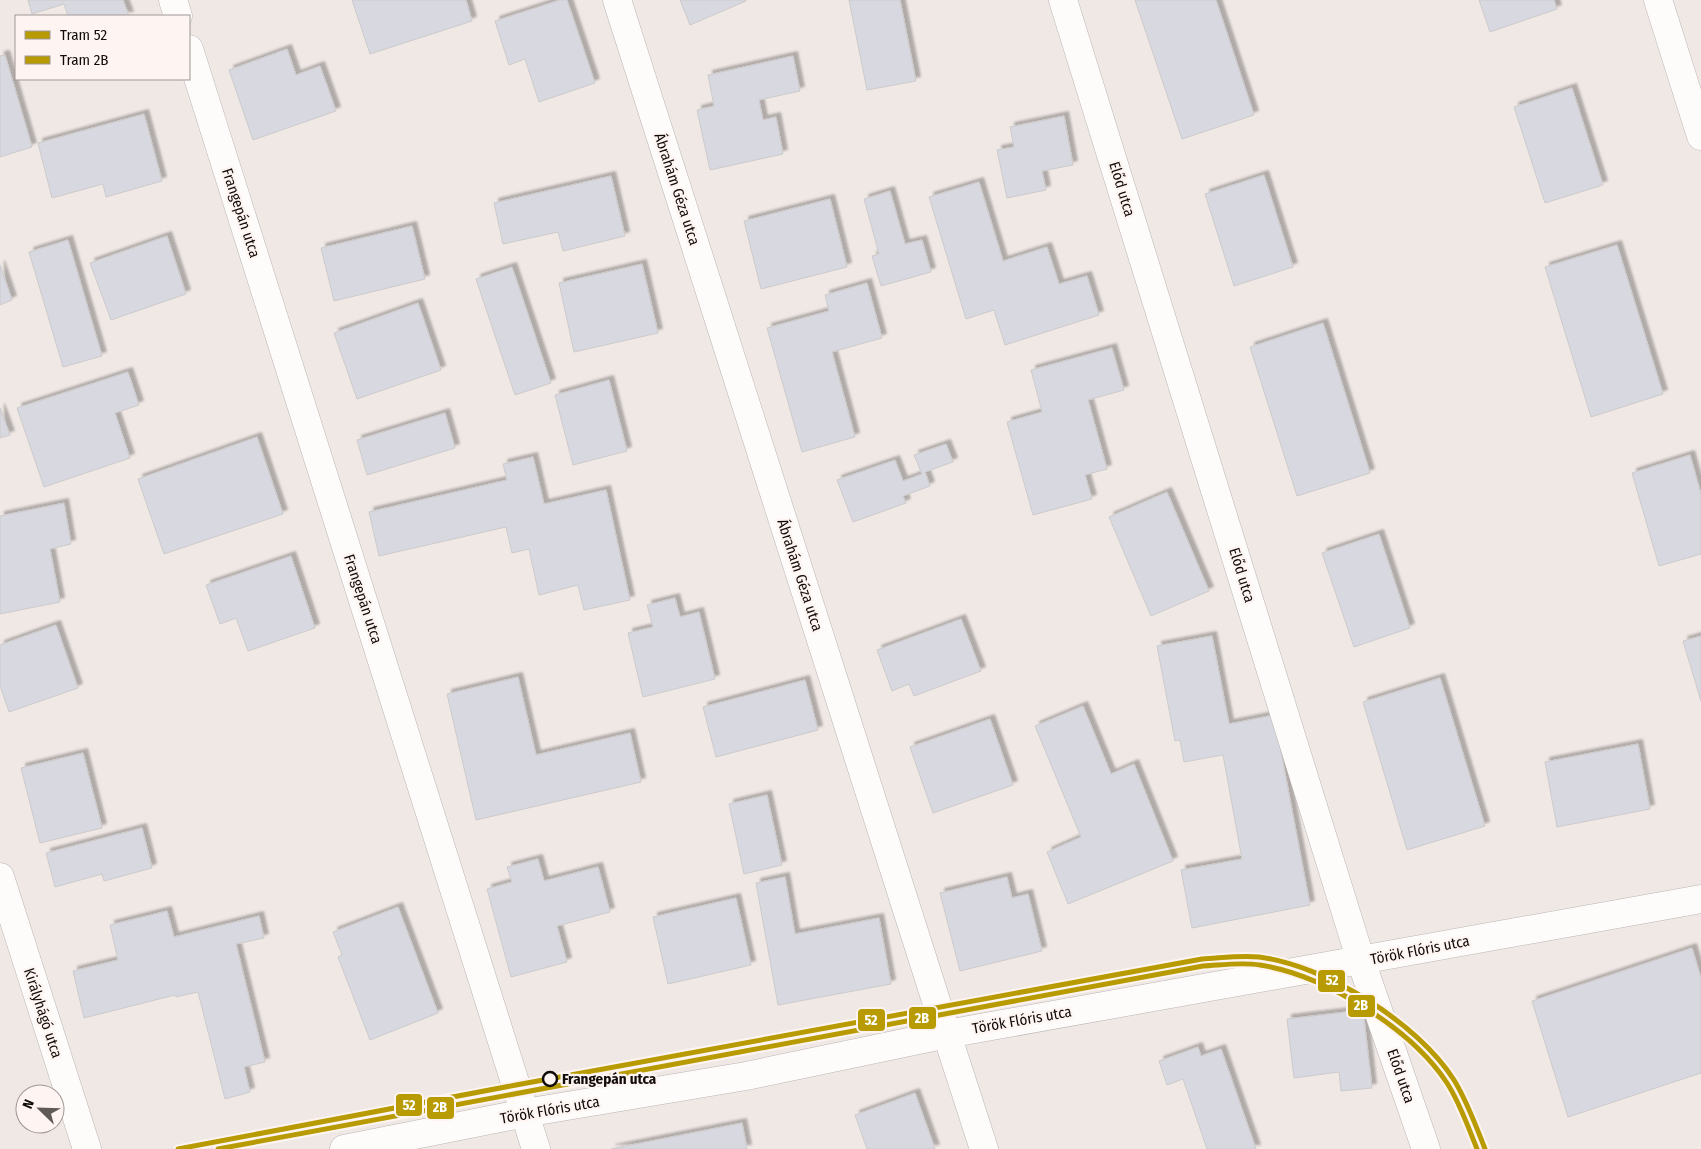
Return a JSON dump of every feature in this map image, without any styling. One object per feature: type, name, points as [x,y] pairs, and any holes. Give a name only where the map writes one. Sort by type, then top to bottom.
[{"type":"street","points":[[173,0],[178,15]]},
{"type":"street","name":"Ábrahám Géza utca","points":[[617,0],[984,1149]]},
{"type":"street","name":"Előd utca","points":[[1063,0],[1361,960],[1426,1149]]},
{"type":"street","points":[[1658,0],[1701,136]]},
{"type":"street","name":"Frangepán utca","points":[[190,52],[536,1149]]},
{"type":"street","name":"Királyhágó utca","points":[[0,877],[87,1149]]},
{"type":"street","name":"Török Flóris utca","points":[[344,1149],[525,1113],[746,1076],[947,1034],[1701,899]]},
{"type":"building","points":[[28,0],[123,0],[129,15],[68,15],[64,4],[32,14]]},
{"type":"building","points":[[352,0],[466,0],[472,21],[370,54]]},
{"type":"building","points":[[560,0],[567,0],[595,83],[539,102],[525,59],[509,65],[495,21]]},
{"type":"building","points":[[680,0],[745,0],[746,1],[690,25]]},
{"type":"building","points":[[849,0],[900,0],[916,81],[867,90]]},
{"type":"building","points":[[1135,0],[1216,0],[1254,115],[1182,139]]},
{"type":"building","points":[[1479,0],[1554,0],[1557,9],[1490,32]]},
{"type":"building","points":[[287,49],[296,75],[320,66],[336,111],[253,140],[229,70]]},
{"type":"building","points":[[5,55],[32,147],[0,157],[0,56]]},
{"type":"building","points":[[793,56],[800,91],[759,100],[763,120],[776,117],[783,154],[710,170],[697,110],[714,106],[708,75]]},
{"type":"building","points":[[1572,88],[1603,185],[1545,203],[1514,107]]},
{"type":"building","points":[[144,114],[162,181],[106,197],[103,184],[52,198],[38,143]]},
{"type":"building","points":[[1064,116],[1073,165],[1042,171],[1046,190],[1007,198],[997,150],[1014,147],[1010,127]]},
{"type":"building","points":[[1264,175],[1293,267],[1234,286],[1205,194]]},
{"type":"building","points":[[611,176],[625,236],[563,251],[558,232],[503,244],[494,203]]},
{"type":"building","points":[[979,182],[1003,261],[1047,247],[1059,284],[1087,276],[1099,315],[1005,345],[994,310],[966,319],[929,197]]},
{"type":"building","points":[[890,191],[905,244],[922,240],[931,272],[881,286],[872,256],[879,254],[864,199]]},
{"type":"building","points":[[830,199],[847,267],[761,289],[744,221]]},
{"type":"building","points":[[412,226],[425,279],[334,301],[321,248]]},
{"type":"building","points":[[167,236],[186,294],[111,320],[90,263]]},
{"type":"building","points":[[68,240],[102,356],[63,367],[29,252]]},
{"type":"building","points":[[1617,245],[1663,394],[1591,417],[1545,267]]},
{"type":"building","points":[[642,264],[658,333],[574,352],[559,283]]},
{"type":"building","points":[[0,265],[12,300],[0,305]]},
{"type":"building","points":[[512,267],[551,383],[515,395],[476,279]]},
{"type":"building","points":[[867,283],[882,338],[832,352],[855,437],[802,452],[767,328],[829,311],[825,295]]},
{"type":"building","points":[[418,303],[441,370],[357,399],[334,333]]},
{"type":"building","points":[[1323,323],[1370,473],[1297,496],[1250,347]]},
{"type":"building","points":[[1112,348],[1124,390],[1088,400],[1107,469],[1085,475],[1092,499],[1033,515],[1007,422],[1042,412],[1031,370]]},
{"type":"building","points":[[128,372],[139,405],[115,413],[130,458],[44,487],[17,408]]},
{"type":"building","points":[[609,380],[627,451],[573,465],[555,395]]},
{"type":"building","points":[[0,408],[10,435],[0,438]]},
{"type":"building","points":[[445,413],[455,448],[367,475],[357,440]]},
{"type":"building","points":[[257,437],[283,514],[164,554],[138,479]]},
{"type":"building","points":[[946,444],[953,462],[925,472],[930,486],[903,496],[906,503],[853,522],[837,480],[895,460],[903,481],[922,474],[914,455]]},
{"type":"building","points":[[1690,455],[1701,494],[1701,554],[1659,566],[1632,473]]},
{"type":"building","points":[[533,457],[544,504],[606,490],[630,600],[584,610],[578,585],[539,595],[529,549],[512,553],[506,527],[379,556],[369,512],[507,480],[503,464]]},
{"type":"building","points":[[1167,492],[1209,591],[1151,616],[1109,517]]},
{"type":"building","points":[[64,503],[71,544],[50,549],[60,602],[0,614],[0,516]]},
{"type":"building","points":[[1379,534],[1410,628],[1354,647],[1322,553]]},
{"type":"building","points":[[291,556],[315,628],[248,651],[236,618],[220,624],[206,585]]},
{"type":"building","points":[[675,598],[680,617],[699,612],[715,679],[643,697],[628,633],[653,627],[647,605]]},
{"type":"building","points":[[961,619],[981,671],[914,696],[909,684],[892,691],[877,650]]},
{"type":"building","points":[[56,625],[78,688],[9,712],[0,686],[0,645]]},
{"type":"building","points":[[1212,636],[1229,724],[1274,715],[1310,905],[1192,928],[1181,870],[1242,859],[1223,755],[1184,762],[1180,740],[1175,741],[1157,646]]},
{"type":"building","points":[[1701,636],[1701,701],[1683,641]]},
{"type":"building","points":[[518,677],[536,755],[630,733],[641,782],[476,820],[447,694]]},
{"type":"building","points":[[1440,678],[1485,826],[1407,850],[1363,702]]},
{"type":"building","points":[[805,680],[818,730],[716,757],[703,707]]},
{"type":"building","points":[[1083,706],[1111,774],[1134,764],[1173,861],[1068,904],[1047,852],[1081,837],[1035,726]]},
{"type":"building","points":[[990,719],[1013,785],[933,813],[910,747]]},
{"type":"building","points":[[1638,744],[1650,809],[1557,827],[1545,762]]},
{"type":"building","points":[[83,753],[102,828],[40,843],[21,768]]},
{"type":"building","points":[[767,795],[782,865],[744,874],[729,804]]},
{"type":"building","points":[[142,828],[152,868],[104,881],[102,874],[55,887],[46,853]]},
{"type":"building","points":[[538,859],[544,881],[598,867],[610,912],[557,926],[567,962],[511,977],[487,889],[512,882],[507,867]]},
{"type":"building","points":[[785,877],[795,934],[879,918],[891,984],[778,1005],[756,883]]},
{"type":"building","points":[[1007,877],[1012,898],[1028,894],[1042,951],[960,971],[940,893]]},
{"type":"building","points":[[736,898],[751,965],[668,984],[653,917]]},
{"type":"building","points":[[398,907],[438,1013],[370,1040],[338,957],[342,955],[333,932]]},
{"type":"building","points":[[167,911],[174,937],[259,916],[264,938],[236,944],[265,1062],[244,1067],[250,1092],[225,1099],[198,992],[176,997],[175,995],[84,1018],[73,971],[118,960],[110,925]]},
{"type":"building","points":[[1692,948],[1701,978],[1701,1073],[1568,1117],[1532,1001]]},
{"type":"building","points":[[1363,1010],[1372,1088],[1341,1091],[1339,1072],[1294,1078],[1287,1019]]},
{"type":"building","points":[[1198,1047],[1201,1056],[1221,1049],[1256,1149],[1207,1149],[1183,1079],[1167,1085],[1159,1061]]},
{"type":"building","points":[[915,1093],[935,1149],[867,1149],[855,1115]]},
{"type":"building","points":[[742,1123],[747,1149],[611,1149]]},
{"type":"tram line","name":"52","points":[[178,1149],[1202,959],[1245,956],[1285,962],[1312,972],[1340,984],[1394,1018],[1418,1038],[1438,1059],[1454,1080],[1467,1105],[1485,1149]]},
{"type":"tram line","name":"2B","points":[[218,1149],[1203,966],[1239,964],[1260,965],[1311,980],[1338,992],[1389,1024],[1412,1043],[1447,1083],[1460,1107],[1477,1149]]},
{"type":"place","name":"Frangepán utca","points":[[550,1079]]}]
